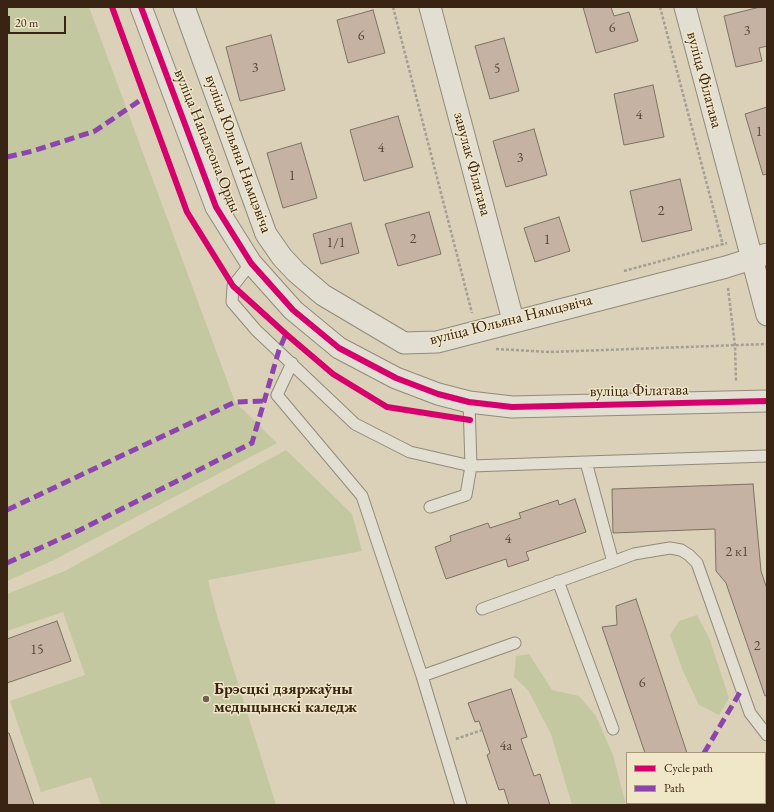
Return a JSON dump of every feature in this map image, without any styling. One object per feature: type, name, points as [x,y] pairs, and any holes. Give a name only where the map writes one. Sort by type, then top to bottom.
[{"type":"street","name":"вуліца Напалеона Орды","points":[[141,7],[216,207],[251,263],[293,310],[339,348],[396,378],[438,394],[470,402],[512,407]]},
{"type":"street","name":"вуліца Юльяна Нямцэвіча","points":[[184,7],[266,234],[287,262],[323,295],[404,343],[437,342],[475,321],[513,320],[726,267],[760,256]]},
{"type":"street","name":"завулак Філатава","points":[[430,7],[513,320]]},
{"type":"street","name":"вуліца Філатава","points":[[685,7],[747,238],[760,256],[767,315]]},
{"type":"street","name":"вуліца Філатава","points":[[512,407],[767,401]]},
{"type":"lane","points":[[251,263],[234,286],[232,302],[256,330],[355,424],[410,452],[471,466],[767,456]]},
{"type":"lane","points":[[292,363],[277,395],[362,496],[422,676],[461,805]]},
{"type":"lane","points":[[430,507],[466,495],[471,466],[470,402]]},
{"type":"lane","points":[[586,462],[613,562]]},
{"type":"lane","points":[[482,609],[634,554],[670,548],[681,550],[697,563],[750,713],[767,735]]},
{"type":"lane","points":[[558,582],[613,729]]},
{"type":"lane","points":[[422,676],[515,642]]},
{"type":"path","points":[[112,7],[187,212],[234,286]]},
{"type":"path","points":[[393,7],[475,321],[484,348],[550,352],[767,344]]},
{"type":"path","points":[[660,7],[723,244],[735,346],[737,401]]},
{"type":"path","points":[[623,271],[747,238]]},
{"type":"path","points":[[475,321],[479,310]]},
{"type":"path","points":[[464,314],[475,321]]},
{"type":"path","points":[[442,743],[482,730]]},
{"type":"green space","points":[[7,7],[89,7],[235,402],[277,443],[54,560],[7,581]]},
{"type":"green space","points":[[286,450],[352,514],[362,551],[208,580],[217,616],[276,805],[101,805],[91,777],[41,792],[10,701],[85,675],[63,612],[7,631],[7,594],[65,571]]},
{"type":"green space","points":[[697,615],[710,640],[729,698],[719,715],[699,705],[683,671],[670,635],[679,621]]},
{"type":"green space","points":[[529,654],[552,690],[579,696],[596,716],[613,755],[626,805],[572,805],[551,734],[528,690],[514,677],[516,656]]},
{"type":"building","points":[[583,7],[611,7],[614,16],[629,12],[638,41],[596,53]]},
{"type":"building","points":[[760,7],[767,7],[767,46],[759,48],[762,61],[736,67],[724,16]]},
{"type":"building","points":[[373,10],[385,53],[348,63],[337,20]]},
{"type":"building","points":[[271,35],[285,90],[240,101],[226,47]]},
{"type":"building","points":[[504,38],[519,91],[490,99],[475,46]]},
{"type":"building","points":[[653,85],[664,137],[624,145],[614,94]]},
{"type":"building","points":[[767,107],[767,174],[763,175],[745,114]]},
{"type":"building","points":[[398,116],[413,167],[364,181],[350,130]]},
{"type":"building","points":[[534,129],[547,175],[506,187],[493,141]]},
{"type":"building","points":[[301,143],[317,198],[283,208],[267,153]]},
{"type":"building","points":[[680,179],[692,230],[642,242],[630,191]]},
{"type":"building","points":[[429,212],[441,254],[398,266],[385,224]]},
{"type":"building","points":[[559,217],[570,251],[535,262],[524,228]]},
{"type":"building","points":[[351,223],[359,253],[321,264],[313,234]]},
{"type":"building","points":[[753,484],[761,571],[767,589],[767,695],[765,696],[726,583],[716,571],[715,529],[613,533],[612,489]]},
{"type":"building","points":[[575,499],[586,532],[526,552],[529,560],[508,567],[506,559],[446,579],[435,547],[451,541],[450,536],[488,523],[490,528],[521,518],[519,513],[558,500],[559,505]]},
{"type":"building","points":[[636,599],[687,752],[645,752],[602,627],[617,625],[616,606]]},
{"type":"building","points":[[57,621],[71,661],[7,683],[7,639]]},
{"type":"building","points":[[511,689],[527,737],[521,739],[534,776],[540,774],[550,805],[509,805],[504,789],[499,790],[487,755],[490,753],[479,721],[475,722],[468,703]]},
{"type":"building","points":[[7,733],[9,733],[34,805],[7,805]]},
{"type":"marked path","points":[[7,157],[33,151],[95,131],[145,97]]},
{"type":"marked path","points":[[7,563],[80,530],[252,443],[279,350],[286,334]]},
{"type":"marked path","points":[[7,510],[235,402],[264,401]]},
{"type":"marked path","points":[[705,752],[742,689]]},
{"type":"cycle path","points":[[112,7],[187,212],[233,286],[333,374],[387,407],[470,420]]},
{"type":"cycle path","points":[[141,7],[216,207],[251,263],[293,310],[339,348],[396,378],[438,394],[469,402],[512,407],[767,401]]},
{"type":"place","name":"Брэсцкі дзяржаўны медыцынскі каледж","points":[[206,699]]}]
